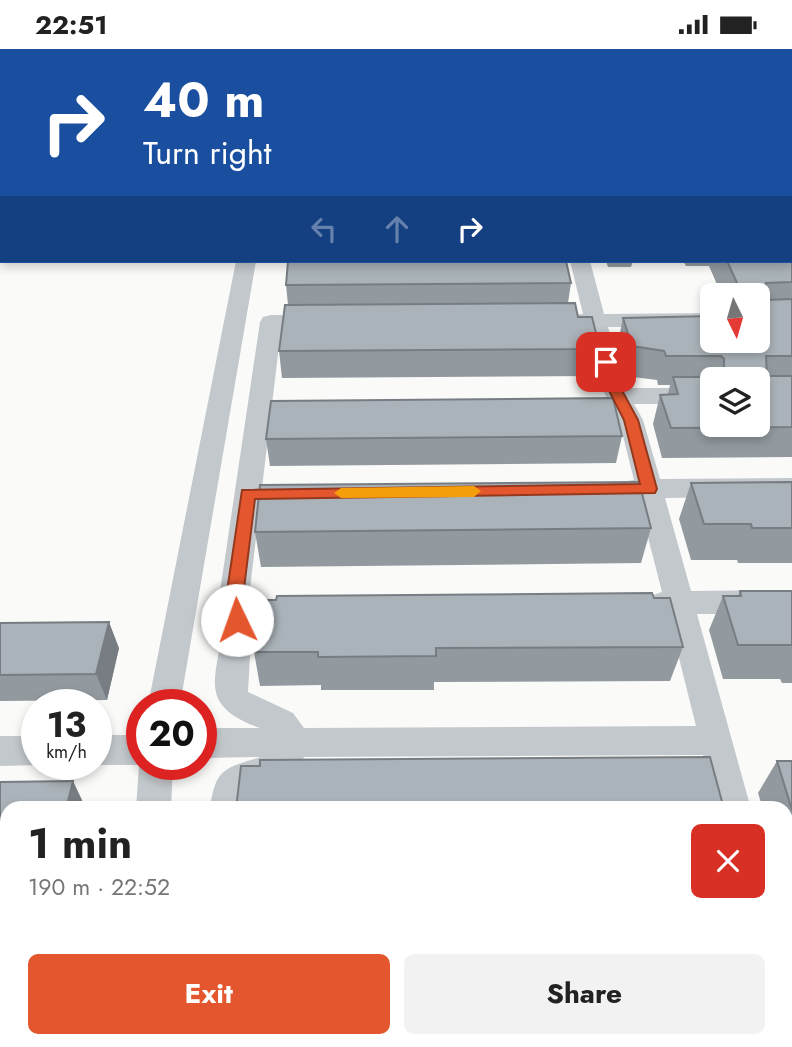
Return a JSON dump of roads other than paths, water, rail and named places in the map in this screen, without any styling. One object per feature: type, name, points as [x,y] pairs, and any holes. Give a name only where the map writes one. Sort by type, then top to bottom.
[{"type":"street","points":[[167,689],[246,263]]},
{"type":"street","points":[[573,265],[596,320],[611,383],[631,420],[732,801]]},
{"type":"street","points":[[528,321],[700,320]]},
{"type":"street","points":[[228,801],[230,787],[240,778],[266,773],[284,765],[294,743],[290,730],[274,717],[242,708],[234,701],[230,692],[237,620],[247,605],[248,494],[271,322],[339,321]]},
{"type":"street","points":[[618,396],[700,396]]},
{"type":"street","points":[[608,489],[792,487]]},
{"type":"street","points":[[248,494],[275,494]]},
{"type":"street","points":[[637,603],[792,602]]},
{"type":"street","points":[[217,743],[716,740]]},
{"type":"street","points":[[0,751],[21,751]]},
{"type":"street","points":[[154,801],[155,780]]}]
